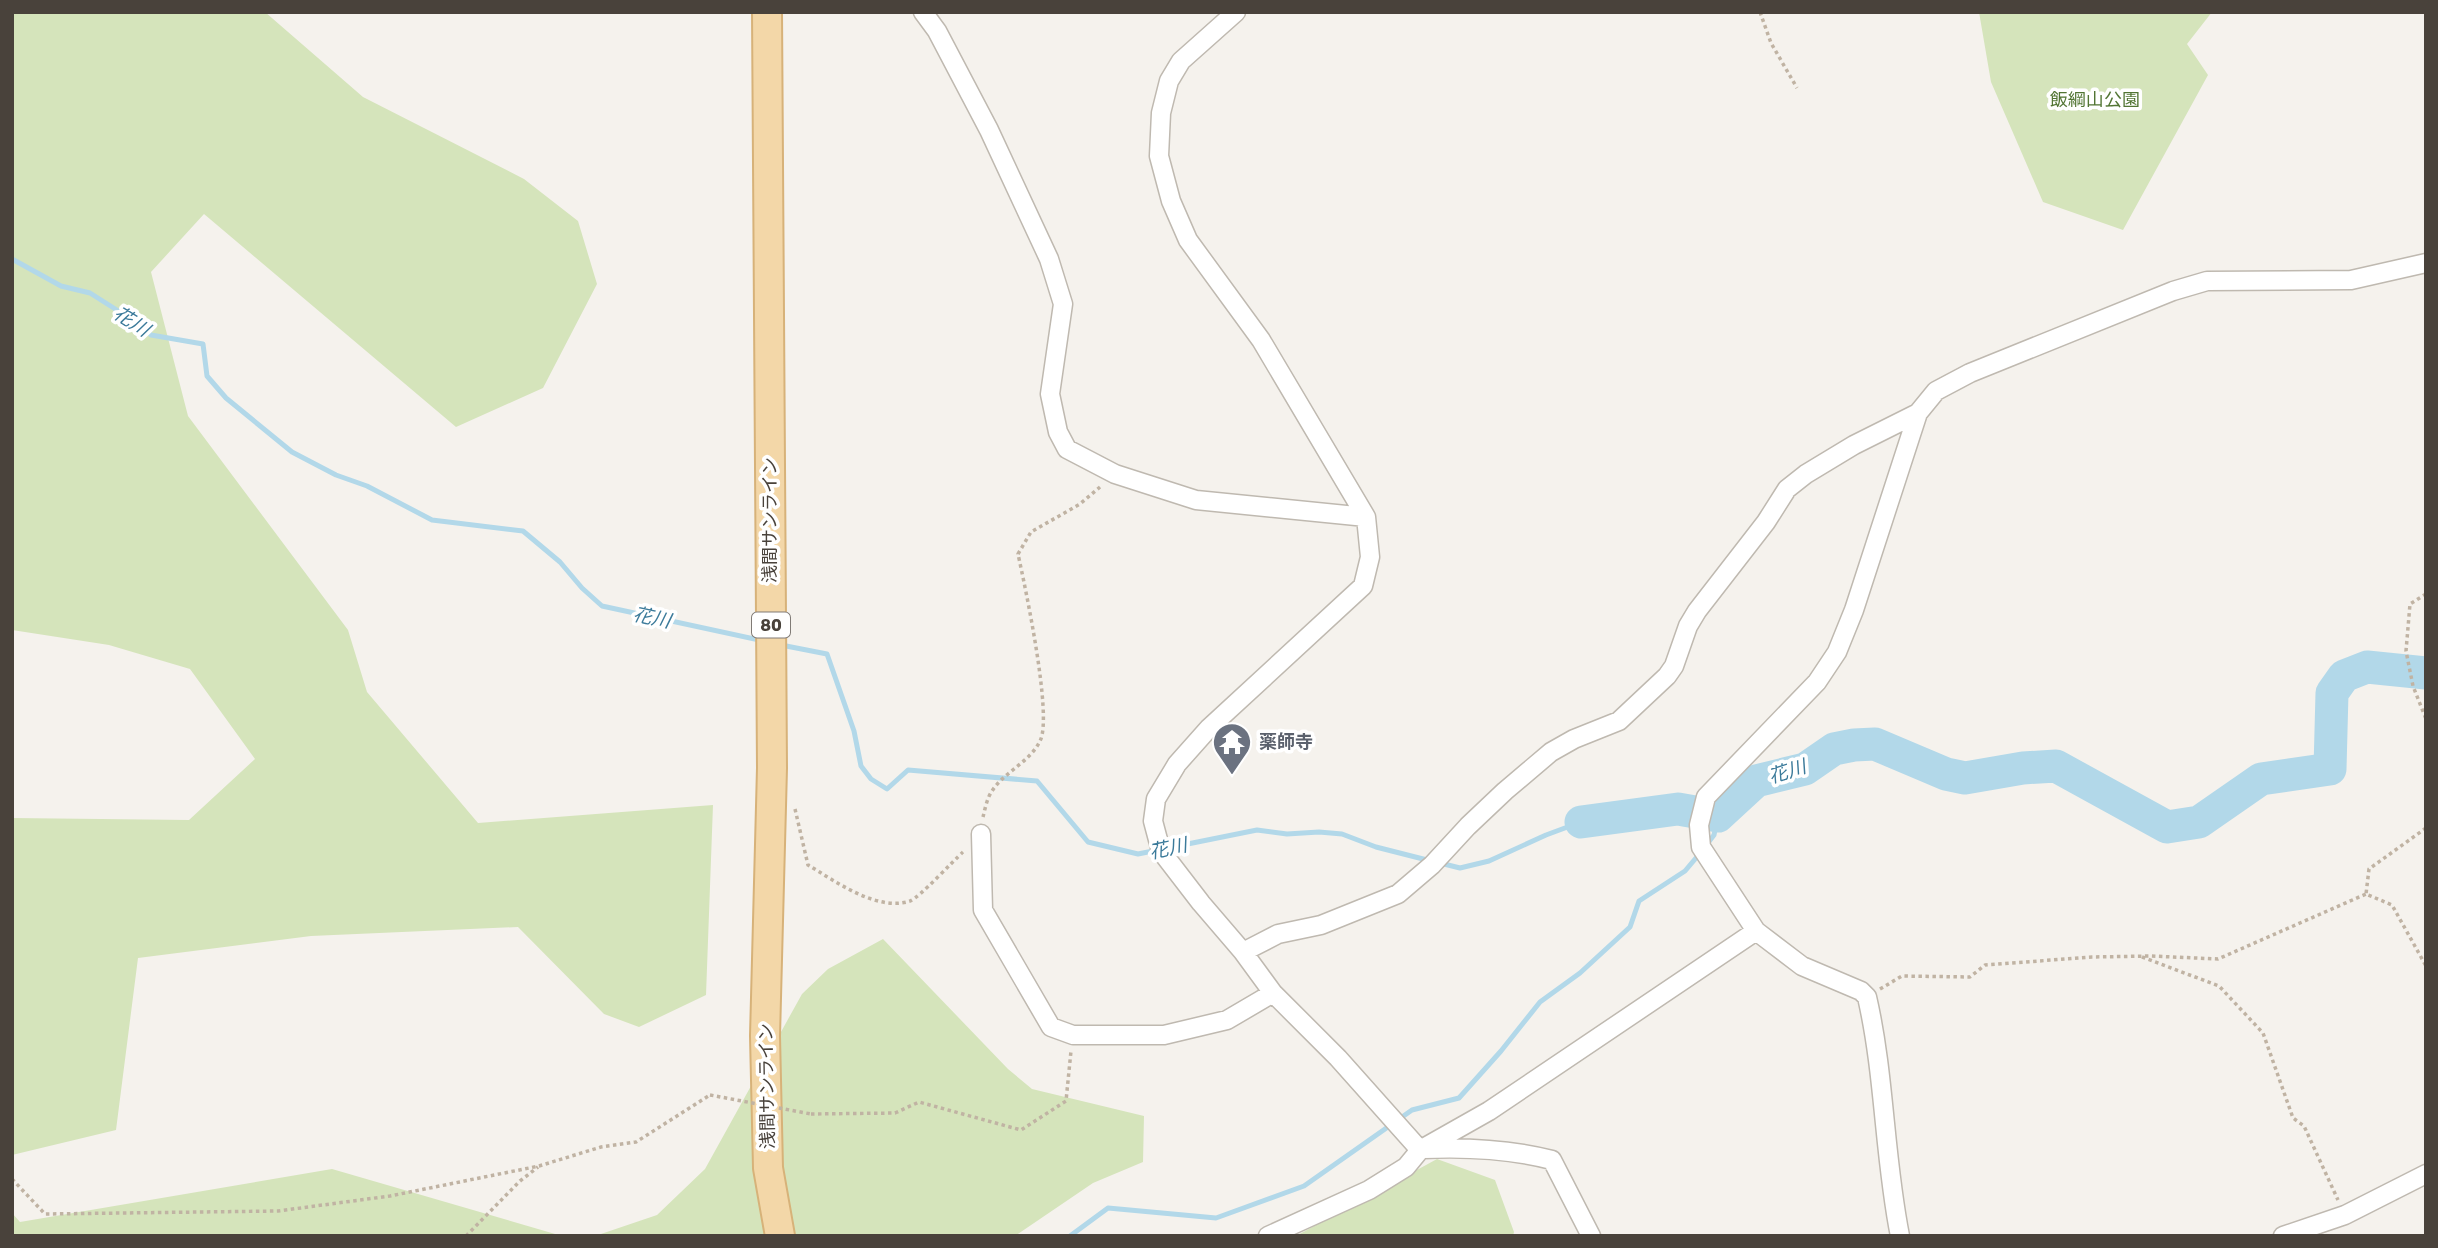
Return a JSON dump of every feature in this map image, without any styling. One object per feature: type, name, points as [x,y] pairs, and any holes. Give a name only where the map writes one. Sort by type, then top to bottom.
[{"type":"main road","name":"浅間サンライン","points":[[767,12],[772,768],[765,1036],[768,1168],[780,1236]]},
{"type":"street","points":[[923,12],[937,31],[989,130],[1049,259],[1063,304],[1050,394],[1058,432],[1067,449],[1115,474],[1196,500],[1366,517]]},
{"type":"street","points":[[1236,12],[1181,61],[1169,81],[1161,113],[1159,156],[1171,201],[1188,240],[1261,340],[1366,517],[1370,557],[1363,586],[1209,728],[1177,764],[1156,799],[1153,821],[1161,851],[1273,993],[1338,1058],[1420,1150]]},
{"type":"street","points":[[1900,1236],[1892,1195],[1878,1060],[1867,997],[1861,990],[1802,966],[1756,931],[1701,847],[1699,825],[1702,808],[1715,787],[1816,682],[1837,652],[1854,610],[1918,413],[1936,391],[1970,373],[2173,291],[2207,281],[2351,280],[2426,263]]},
{"type":"street","points":[[1243,952],[1278,934],[1321,925],[1398,894],[1432,865],[1486,808],[1551,752],[1574,739],[1619,721],[1667,676],[1674,666],[1688,626],[1697,611],[1766,522],[1787,489],[1806,474],[1854,445],[1918,413]]},
{"type":"street","points":[[981,834],[983,910],[1051,1027],[1073,1035],[1164,1035],[1227,1020],[1273,993]]},
{"type":"street","points":[[1268,1236],[1369,1190],[1406,1167],[1420,1150],[1489,1111],[1756,931]]},
{"type":"street","points":[[1420,1150],[1464,1148],[1521,1152],[1552,1160],[1591,1236]]},
{"type":"street","points":[[2283,1236],[2345,1215],[2426,1174]]},
{"type":"path","points":[[1760,12],[1771,43],[1797,88]]},
{"type":"path","points":[[794,804],[808,865],[863,897],[883,901],[911,901],[981,834],[991,792],[1042,739],[1040,675],[1018,554],[1031,532],[1080,503],[1115,474]]},
{"type":"path","points":[[2426,593],[2410,604],[2406,651],[2413,686],[2426,719]]},
{"type":"path","points":[[2366,894],[2369,869],[2426,828]]},
{"type":"path","points":[[1867,997],[1902,976],[1970,977],[1984,965],[2092,957],[2218,959],[2366,894],[2392,905],[2426,966]]},
{"type":"path","points":[[2140,956],[2219,986],[2263,1033],[2294,1118],[2304,1126],[2345,1215]]},
{"type":"path","points":[[12,1179],[46,1214],[278,1211],[390,1196],[539,1166],[601,1147],[636,1142],[710,1095],[811,1114],[895,1113],[919,1102],[1021,1130],[1066,1101],[1073,1035]]},
{"type":"path","points":[[466,1236],[520,1181],[539,1166]]},
{"type":"green space","points":[[12,12],[265,12],[363,97],[524,179],[578,221],[597,284],[543,388],[456,427],[204,214],[151,272],[188,416],[348,630],[367,692],[478,823],[713,805],[706,995],[639,1027],[604,1014],[518,927],[311,936],[138,958],[116,1130],[12,1155],[12,818],[189,820],[255,759],[190,669],[109,645],[12,630]]},
{"type":"green space","name":"飯綱山公園","points":[[1979,12],[2212,12],[2187,44],[2208,75],[2123,230],[2043,202],[1991,82]]},
{"type":"green space","points":[[883,939],[1008,1069],[1032,1089],[1144,1116],[1143,1162],[1093,1183],[1015,1236],[595,1236],[657,1215],[705,1169],[802,994],[828,969]]},
{"type":"green space","points":[[1437,1159],[1495,1180],[1514,1232],[1513,1236],[1296,1236]]},
{"type":"green space","points":[[332,1169],[562,1236],[12,1236],[12,1213],[20,1222]]},
{"type":"waterway","name":"花川","points":[[12,259],[61,286],[90,293],[142,326],[151,335],[203,344],[207,376],[226,398],[292,452],[336,475],[367,486],[432,520],[523,531],[560,562],[602,606],[764,641]]},
{"type":"waterway","name":"花川","points":[[781,645],[827,654],[854,731],[861,766],[871,779],[887,789],[908,770],[1037,781],[1088,842],[1138,854],[1257,830],[1287,834],[1342,834],[1376,847],[1431,861]]},
{"type":"waterway","name":"花川","points":[[1581,822],[1678,809],[1718,816],[1756,781],[1805,769],[1834,749],[1875,744],[1946,774],[1965,778],[2023,768],[2056,766],[2167,827],[2199,822],[2261,779],[2330,769],[2332,693],[2344,676],[2367,667],[2426,673]]},
{"type":"waterway","points":[[1707,844],[1714,835],[1718,816]]},
{"type":"waterway","name":"花川","points":[[1440,863],[1460,868],[1489,861],[1581,822]]},
{"type":"waterway","points":[[1070,1236],[1108,1208],[1216,1218],[1304,1186],[1412,1110],[1459,1098],[1540,1002],[1580,973],[1630,927],[1639,901],[1685,871],[1701,852]]},
{"type":"place","name":"薬師寺","points":[[1232,776]]}]
